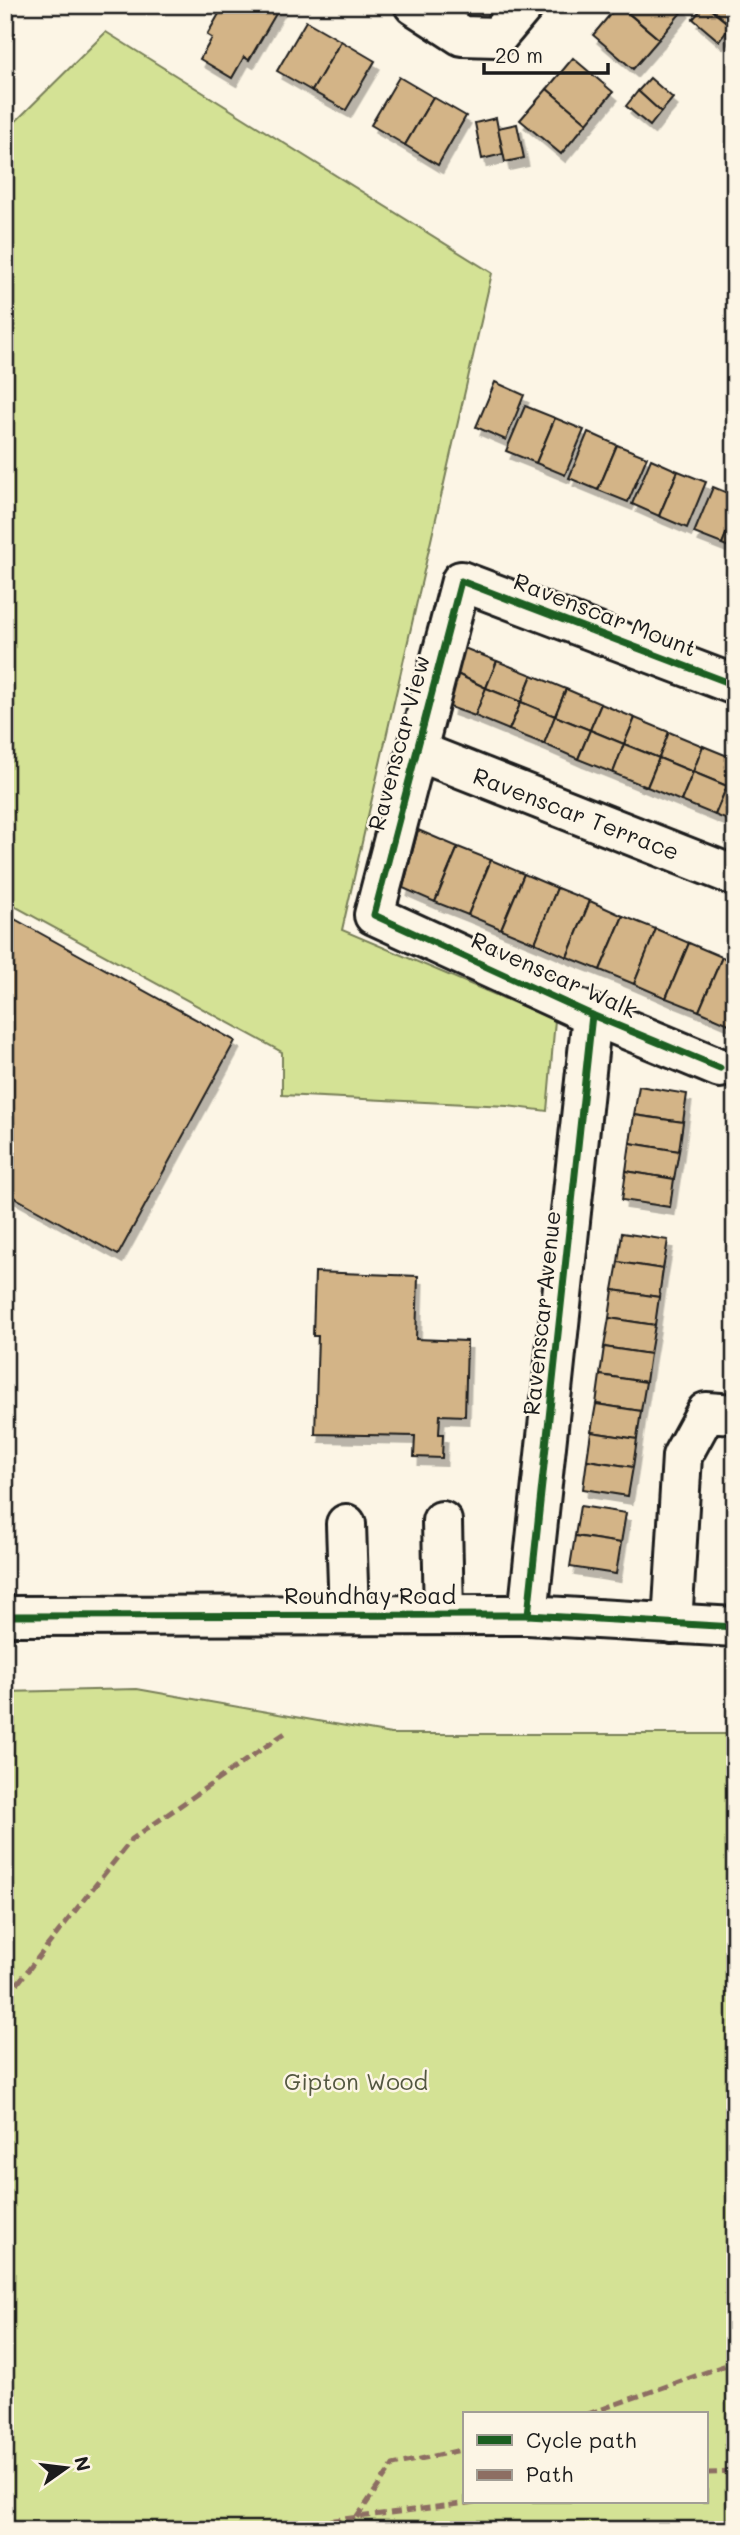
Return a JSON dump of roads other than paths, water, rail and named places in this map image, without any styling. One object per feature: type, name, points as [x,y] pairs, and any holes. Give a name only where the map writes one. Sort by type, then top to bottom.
[{"type":"street","points":[[414,5],[462,36],[497,37],[524,5]]},
{"type":"street","name":"Ravenscar Mount","points":[[461,581],[735,685]]},
{"type":"street","name":"Ravenscar View","points":[[374,915],[461,581]]},
{"type":"street","name":"Ravenscar Terrace","points":[[417,751],[735,876]]},
{"type":"street","name":"Ravenscar Walk","points":[[374,915],[592,1014],[720,1068]]},
{"type":"street","name":"Ravenscar Avenue","points":[[528,1615],[592,1014]]},
{"type":"street","points":[[672,1624],[682,1456],[706,1412],[735,1413]]},
{"type":"street","points":[[442,1521],[444,1615]]},
{"type":"street","points":[[346,1524],[349,1615]]},
{"type":"street","name":"Roundhay Road","points":[[5,1616],[528,1615],[735,1628]]},
{"type":"park label","name":"Gipton Wood","points":[[356,2082]]}]
